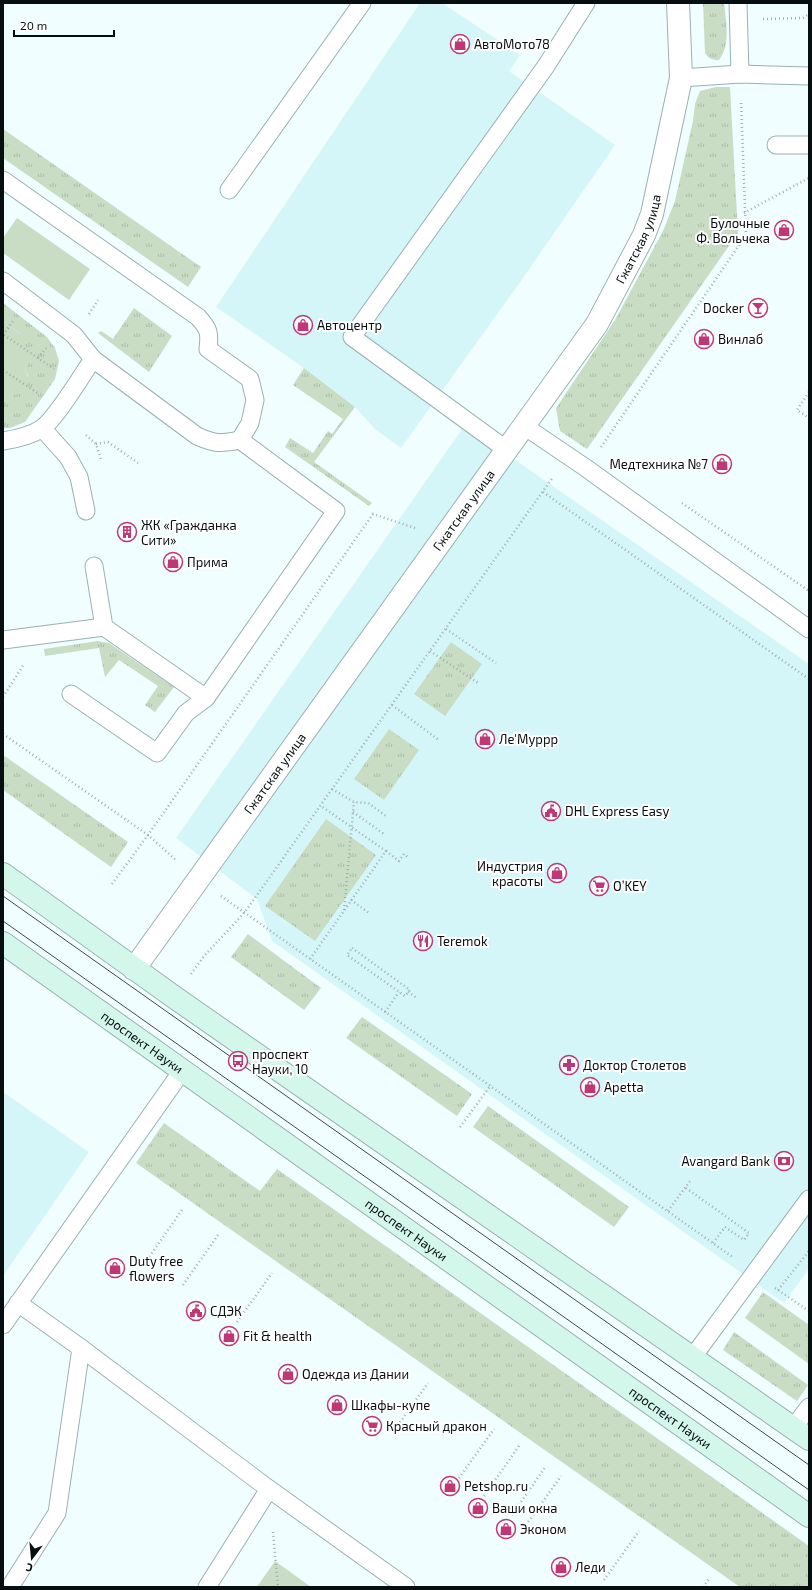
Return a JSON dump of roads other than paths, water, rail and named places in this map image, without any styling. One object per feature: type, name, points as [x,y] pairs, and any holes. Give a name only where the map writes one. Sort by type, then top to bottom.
[{"type":"main road","points":[[3,874],[134,969],[801,1434]]},
{"type":"main road","name":"проспект Науки","points":[[3,943],[809,1516]]},
{"type":"street","name":"Гжатская улица","points":[[134,969],[597,324],[644,235],[652,214],[681,78],[678,3]]},
{"type":"lane","points":[[229,190],[362,3]]},
{"type":"lane","points":[[507,450],[352,337],[546,66],[586,3]]},
{"type":"lane","points":[[738,3],[740,74]]},
{"type":"lane","points":[[681,78],[740,74],[809,76]]},
{"type":"lane","points":[[776,145],[809,145]]},
{"type":"lane","points":[[3,180],[198,317],[207,326],[209,338],[208,349],[250,379],[255,400],[250,423],[240,440]]},
{"type":"lane","points":[[3,281],[74,335],[93,359],[197,436],[212,443],[240,440],[336,511],[206,698],[186,713],[157,753],[71,694]]},
{"type":"lane","points":[[3,441],[21,438],[42,428],[55,414],[93,359]]},
{"type":"lane","points":[[524,426],[586,468],[809,629]]},
{"type":"lane","points":[[42,428],[68,457],[79,477],[86,511]]},
{"type":"lane","points":[[94,566],[104,627]]},
{"type":"lane","points":[[3,640],[104,627],[206,698]]},
{"type":"lane","points":[[3,1325],[182,1071]]},
{"type":"lane","points":[[692,1358],[809,1199]]},
{"type":"lane","points":[[18,1303],[82,1348],[270,1489],[406,1587]]},
{"type":"lane","points":[[10,1587],[57,1513],[82,1348]]},
{"type":"lane","points":[[801,1434],[809,1407]]},
{"type":"lane","points":[[207,1587],[270,1489]]},
{"type":"tram line","points":[[3,896],[809,1465]]},
{"type":"tram line","points":[[3,921],[809,1490]]},
{"type":"place","name":"АвтоМото78","points":[[460,44]]},
{"type":"place","name":"Булочные Ф. Вольчека","points":[[784,230]]},
{"type":"place","name":"Docker","points":[[758,308]]},
{"type":"place","name":"Автоцентр","points":[[303,325]]},
{"type":"place","name":"Винлаб","points":[[704,339]]},
{"type":"place","name":"Медтехника №7","points":[[722,464]]},
{"type":"place","name":"ЖК «Гражданка Сити»","points":[[127,532]]},
{"type":"place","name":"Прима","points":[[173,562]]},
{"type":"place","name":"Ле'Муррр","points":[[485,739]]},
{"type":"place","name":"DHL Express Easy","points":[[551,811]]},
{"type":"place","name":"Индустрия красоты","points":[[557,873]]},
{"type":"place","name":"O’KEY","points":[[599,886]]},
{"type":"place","name":"Teremok","points":[[423,941]]},
{"type":"place","name":"проспект Науки, 10","points":[[238,1061]]},
{"type":"place","name":"Доктор Столетов","points":[[569,1065]]},
{"type":"place","name":"Apetta","points":[[590,1087]]},
{"type":"place","name":"Avangard Bank","points":[[784,1161]]},
{"type":"place","name":"Duty free flowers","points":[[115,1268]]},
{"type":"place","name":"СДЭК","points":[[196,1311]]},
{"type":"place","name":"Fit & health","points":[[229,1336]]},
{"type":"place","name":"Одежда из Дании","points":[[288,1374]]},
{"type":"place","name":"Шкафы-купе","points":[[337,1405]]},
{"type":"place","name":"Красный дракон","points":[[372,1426]]},
{"type":"place","name":"Petshop.ru","points":[[450,1486]]},
{"type":"place","name":"Ваши окна","points":[[478,1508]]},
{"type":"place","name":"Эконом","points":[[506,1529]]},
{"type":"place","name":"Леди","points":[[561,1567]]}]
